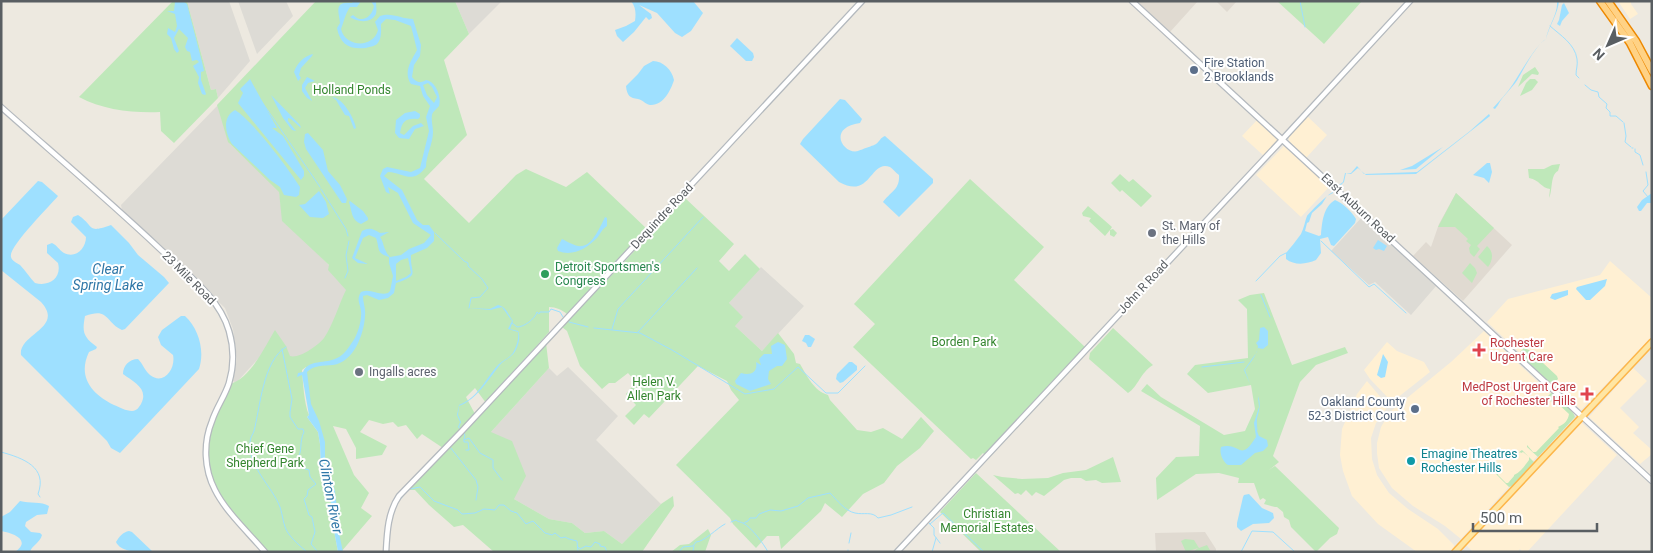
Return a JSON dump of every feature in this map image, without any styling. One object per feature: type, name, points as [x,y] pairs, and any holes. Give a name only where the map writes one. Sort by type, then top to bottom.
[{"type":"highway","points":[[1600,1],[1626,37],[1652,86]]},
{"type":"highway","points":[[1608,1],[1636,41],[1652,71]]},
{"type":"main road","name":"Dequindre Road","points":[[386,552],[390,518],[395,502],[862,1]]},
{"type":"main road","name":"East Auburn Road","points":[[1132,1],[1652,481]]},
{"type":"main road","name":"John R Road","points":[[898,552],[1410,1]]},
{"type":"main road","name":"23 Mile Road","points":[[1,107],[116,208],[197,284],[220,309],[229,331],[233,356],[229,381],[208,433],[206,453],[208,473],[218,495],[265,552]]},
{"type":"main road","points":[[1456,552],[1652,342]]},
{"type":"shaded area","points":[[187,1],[229,1],[250,61],[218,98],[216,89],[211,90]]},
{"type":"shaded area","points":[[238,1],[286,1],[293,16],[257,54]]},
{"type":"shaded area","points":[[455,1],[502,1],[469,34]]},
{"type":"shaded area","points":[[1140,1],[1198,1],[1170,32],[1139,3]]},
{"type":"shaded area","points":[[1216,1],[1237,1],[1227,12]]},
{"type":"shaded area","points":[[1618,1],[1631,1],[1638,14],[1630,19]]},
{"type":"shaded area","points":[[218,105],[230,144],[279,191],[283,220],[349,287],[344,322],[290,372],[267,349],[236,383],[233,381],[237,359],[233,329],[225,308],[122,210],[121,205]]},
{"type":"shaded area","points":[[1307,116],[1327,135],[1306,158],[1289,141],[1289,137]]},
{"type":"shaded area","points":[[1258,119],[1280,140],[1264,156],[1242,136]]},
{"type":"shaded area","points":[[1284,146],[1329,187],[1301,217],[1256,175]]},
{"type":"shaded area","points":[[1456,193],[1512,245],[1463,301],[1413,256],[1426,242],[1431,247],[1439,224]]},
{"type":"shaded area","points":[[1362,217],[1437,285],[1411,315],[1375,282],[1369,285],[1331,251]]},
{"type":"shaded area","points":[[1610,261],[1652,298],[1652,337],[1581,410],[1487,322],[1508,299],[1600,275]]},
{"type":"shaded area","points":[[761,267],[804,306],[762,351],[735,326],[729,303]]},
{"type":"shaded area","points":[[1484,331],[1574,416],[1461,539],[1445,526],[1413,506],[1392,488],[1379,468],[1377,443],[1381,427],[1390,412],[1451,362]]},
{"type":"shaded area","points":[[1387,342],[1397,351],[1424,362],[1430,372],[1392,402],[1364,370]]},
{"type":"shaded area","points":[[568,367],[618,416],[596,440],[661,504],[622,544],[604,531],[585,533],[572,523],[549,519],[514,499],[491,432],[549,368],[557,376]]},
{"type":"shaded area","points":[[1633,368],[1647,381],[1620,408],[1639,427],[1633,433],[1652,450],[1652,454],[1640,464],[1589,417]]},
{"type":"shaded area","points":[[1367,381],[1388,406],[1376,423],[1371,438],[1372,459],[1377,475],[1389,493],[1408,509],[1438,529],[1454,545],[1452,552],[1417,552],[1378,524],[1352,496],[1343,471],[1340,455],[1342,429],[1357,394]]},
{"type":"shaded area","points":[[1581,422],[1617,455],[1527,552],[1522,552],[1520,549],[1517,552],[1473,552],[1466,545]]},
{"type":"shaded area","points":[[1205,532],[1216,552],[1156,552],[1155,533]]},
{"type":"green space","points":[[173,1],[187,1],[211,90],[216,89],[218,98],[174,143],[161,131],[160,112],[118,110],[98,105],[79,97]]},
{"type":"green space","points":[[316,1],[455,1],[469,34],[444,60],[467,135],[424,179],[469,223],[516,175],[526,169],[566,187],[587,172],[647,229],[567,314],[559,309],[549,307],[549,332],[486,403],[475,388],[466,397],[475,414],[443,448],[422,434],[417,439],[406,425],[398,427],[393,422],[383,424],[369,420],[360,432],[387,446],[382,455],[356,459],[356,448],[346,429],[333,426],[354,475],[369,493],[361,508],[372,516],[341,552],[333,504],[332,520],[338,552],[267,552],[223,499],[215,484],[210,468],[207,451],[209,433],[229,384],[244,376],[250,369],[275,330],[286,346],[290,356],[308,351],[318,344],[327,333],[346,290],[328,270],[329,265],[282,221],[279,192],[228,142],[217,105]],"holes":[[[306,367],[305,378],[309,408],[320,432],[325,473],[330,483],[332,501],[328,483],[321,470],[318,432],[307,417],[309,415],[302,370]]]},
{"type":"green space","points":[[1277,1],[1362,1],[1324,44]]},
{"type":"green space","points":[[1535,67],[1539,73],[1538,75],[1532,74],[1518,87],[1523,75]]},
{"type":"green space","points":[[1530,79],[1535,79],[1538,82],[1532,90],[1520,96],[1526,83]]},
{"type":"green space","points":[[1560,164],[1553,179],[1549,198],[1550,189],[1529,178],[1528,169],[1544,169]]},
{"type":"green space","points":[[1120,174],[1129,182],[1133,179],[1152,196],[1141,207],[1111,183]]},
{"type":"green space","name":"Borden Park","points":[[970,179],[1044,247],[1014,280],[1085,347],[985,455],[983,453],[976,460],[971,459],[853,347],[875,324],[854,304]]},
{"type":"green space","points":[[1456,193],[1494,228],[1477,246],[1480,249],[1474,257],[1470,253],[1469,248],[1471,245],[1466,241],[1468,239],[1455,227],[1438,227]]},
{"type":"green space","name":"Helen V. Allen Park","points":[[685,198],[734,244],[719,261],[729,271],[745,254],[760,269],[729,303],[743,317],[735,326],[762,351],[778,333],[794,354],[796,363],[800,364],[811,382],[828,395],[830,400],[857,430],[871,432],[883,428],[902,439],[921,417],[934,431],[920,448],[897,466],[884,483],[863,494],[842,517],[825,503],[821,511],[781,549],[779,536],[767,536],[756,548],[733,524],[730,518],[676,465],[739,400],[727,381],[698,366],[649,418],[644,414],[634,425],[625,416],[636,405],[626,394],[636,382],[628,373],[615,383],[609,383],[602,389],[580,366],[567,331],[562,327]]},
{"type":"green space","points":[[1088,206],[1112,227],[1105,236],[1089,221],[1091,218],[1083,216],[1082,213]]},
{"type":"green space","points":[[1113,229],[1117,233],[1114,237],[1110,235],[1110,230]]},
{"type":"green space","points":[[1487,246],[1492,256],[1488,267],[1478,257]]},
{"type":"green space","points":[[1470,263],[1477,273],[1472,283],[1462,273]]},
{"type":"green space","points":[[1264,293],[1292,365],[1345,347],[1348,353],[1316,365],[1300,382],[1273,456],[1279,462],[1269,470],[1275,466],[1339,528],[1337,534],[1330,538],[1316,552],[1291,527],[1289,520],[1284,517],[1283,512],[1277,507],[1264,504],[1266,500],[1263,498],[1260,500],[1254,483],[1238,483],[1239,478],[1219,473],[1196,474],[1157,500],[1156,478],[1176,457],[1199,456],[1200,426],[1141,391],[1147,384],[1161,397],[1224,435],[1245,431],[1255,409],[1251,385],[1208,393],[1187,374],[1195,365],[1248,358],[1247,309],[1238,300],[1250,295]]},
{"type":"green space","points":[[1113,328],[1153,365],[1128,393],[1089,359],[1090,353]]},
{"type":"green space","points":[[546,343],[549,368],[491,432],[512,441],[526,476],[514,499],[549,519],[572,523],[585,533],[604,531],[622,544],[661,504],[673,496],[674,506],[642,552],[494,552],[463,525],[454,527],[415,490],[409,490]]},
{"type":"green space","points":[[1524,348],[1529,350],[1557,376],[1558,379],[1555,382],[1548,382],[1520,355]]},
{"type":"green space","points":[[1551,393],[1566,404],[1575,417],[1538,457],[1527,447],[1527,445],[1533,452],[1536,452],[1558,427],[1566,422],[1569,414],[1554,400],[1551,402],[1548,396]]},
{"type":"green space","points":[[1113,457],[1121,482],[1102,483],[1096,480],[1086,481],[1081,478],[1071,478],[1064,480],[1044,496],[1036,492],[1032,496],[1026,490],[1021,495],[1015,494],[993,475],[1022,479],[1048,478],[1063,473],[1086,470]]},
{"type":"green space","points":[[1529,457],[1534,462],[1512,486],[1509,487],[1496,474],[1501,470],[1498,475],[1508,483],[1529,460]]},
{"type":"green space","name":"Christian Memorial Estates","points":[[976,473],[1061,552],[981,552],[940,512]]},
{"type":"green space","points":[[708,529],[711,535],[705,552],[671,552],[680,545],[689,544]]},
{"type":"green space","points":[[1185,539],[1194,540],[1199,548],[1207,545],[1211,552],[1193,552],[1198,548],[1186,552],[1181,541]]},
{"type":"water","points":[[183,1],[187,4],[202,62],[204,71],[201,72],[201,80],[205,95],[202,94],[198,83],[199,77],[193,66],[199,62],[197,60],[192,61],[190,52],[185,47],[188,38],[179,29],[174,38],[179,51],[177,53],[171,38],[167,34],[168,28],[175,32],[177,26],[175,14],[167,11],[174,11],[175,2]]},
{"type":"water","name":"Clinton River","points":[[361,1],[357,7],[350,7],[348,10],[341,29],[344,35],[353,42],[365,43],[375,36],[378,30],[375,22],[380,16],[389,15],[413,19],[421,45],[420,56],[414,65],[412,77],[418,82],[426,80],[432,83],[439,94],[440,102],[432,115],[433,136],[426,167],[417,176],[408,177],[388,172],[384,176],[402,190],[417,220],[423,225],[429,225],[434,232],[434,241],[427,248],[411,255],[412,273],[411,275],[409,278],[396,283],[394,293],[388,298],[379,300],[367,295],[363,296],[365,313],[363,331],[347,359],[333,365],[316,367],[307,372],[311,404],[319,421],[325,442],[325,469],[331,477],[335,491],[336,519],[343,552],[338,552],[332,520],[330,489],[321,470],[318,432],[307,417],[309,415],[302,375],[297,377],[298,373],[303,372],[305,368],[313,363],[340,357],[350,346],[360,322],[359,299],[361,292],[368,291],[384,294],[390,291],[393,276],[389,257],[380,252],[376,238],[369,235],[363,238],[355,258],[368,264],[358,263],[352,258],[362,231],[369,229],[380,233],[389,232],[380,237],[390,257],[401,255],[409,249],[424,243],[431,235],[413,223],[398,193],[388,187],[390,194],[386,192],[380,176],[383,169],[387,167],[411,172],[420,168],[429,131],[426,117],[430,106],[423,96],[420,86],[411,84],[408,75],[412,58],[417,50],[411,26],[386,19],[381,24],[379,42],[377,44],[366,48],[355,48],[346,45],[338,34],[337,28],[340,23],[338,8],[342,4]],"holes":[[[428,83],[437,97],[434,103],[427,95],[423,85]],[[408,258],[411,273],[396,281],[396,264]]]},
{"type":"water","points":[[371,1],[376,1],[376,14],[374,17],[364,21],[350,17],[353,15],[356,18],[363,19],[369,16],[374,6]]},
{"type":"water","points":[[631,1],[693,1],[703,13],[691,31],[682,37],[675,33],[657,13],[639,5],[651,14],[652,18],[649,20],[646,17],[623,42],[617,36],[615,30],[635,21],[634,6]]},
{"type":"water","points":[[1559,1],[1557,11],[1549,29],[1556,11],[1557,2]]},
{"type":"water","points":[[1564,3],[1569,13],[1560,26],[1557,24]]},
{"type":"water","points":[[737,38],[753,53],[752,61],[746,61],[730,46]]},
{"type":"water","points":[[1542,42],[1514,84],[1495,109],[1493,108],[1511,87]]},
{"type":"water","points":[[313,54],[301,68],[299,75],[301,78],[298,81],[294,72],[297,66],[301,60]]},
{"type":"water","points":[[657,61],[666,67],[674,80],[669,93],[663,100],[655,105],[650,105],[629,96],[626,86],[644,66]]},
{"type":"water","points":[[307,77],[315,81],[308,83],[305,88],[312,101],[302,91],[302,85]]},
{"type":"water","points":[[250,79],[277,128],[272,128],[283,136],[304,171],[304,176],[301,180],[238,103],[243,93],[240,89]]},
{"type":"water","points":[[271,95],[301,128],[288,118],[288,121],[296,131],[292,130],[283,118]]},
{"type":"water","points":[[332,97],[344,105],[353,119],[356,128],[354,129],[349,116],[345,115]]},
{"type":"water","points":[[840,99],[845,100],[862,119],[860,123],[843,130],[841,140],[848,149],[858,151],[875,145],[885,136],[933,179],[933,183],[899,217],[883,202],[896,187],[899,180],[899,175],[890,167],[883,166],[878,168],[864,183],[858,186],[850,186],[839,182],[800,144]]},
{"type":"water","points":[[235,110],[251,124],[279,157],[300,187],[299,195],[296,197],[284,195],[280,187],[232,144],[226,130],[226,121]]},
{"type":"water","points":[[415,111],[420,114],[420,117],[406,121],[402,125],[400,133],[404,135],[413,126],[421,123],[424,126],[415,129],[409,139],[399,138],[395,133],[396,120],[405,113]]},
{"type":"water","points":[[1489,114],[1490,116],[1416,174],[1365,174],[1417,172]]},
{"type":"water","points":[[308,133],[323,150],[328,171],[340,185],[347,199],[346,203],[342,203],[306,149],[304,142],[305,134]]},
{"type":"water","points":[[1443,147],[1416,169],[1400,170],[1412,166]]},
{"type":"water","points":[[1487,163],[1490,163],[1492,172],[1489,183],[1484,178],[1473,175]]},
{"type":"water","points":[[1357,166],[1361,171],[1358,168],[1351,174],[1346,173],[1351,173]]},
{"type":"water","name":"Clear Spring Lake","points":[[38,181],[42,182],[58,196],[22,236],[11,257],[35,283],[45,284],[53,280],[58,273],[58,263],[47,253],[47,245],[52,243],[62,252],[72,255],[80,251],[84,245],[86,237],[71,222],[73,217],[78,215],[94,229],[111,225],[138,255],[169,283],[125,329],[122,330],[117,327],[103,314],[85,316],[86,337],[97,347],[89,352],[85,369],[86,377],[93,390],[99,396],[127,410],[138,409],[143,399],[142,390],[123,374],[124,368],[132,360],[138,359],[148,373],[155,378],[164,377],[168,374],[173,365],[173,355],[161,345],[158,337],[162,330],[181,316],[185,316],[190,321],[200,341],[201,362],[199,369],[120,453],[111,448],[107,441],[21,355],[22,348],[26,342],[44,325],[48,318],[47,311],[41,302],[1,270],[1,220]]},
{"type":"water","points":[[319,191],[326,202],[329,214],[323,218],[310,217],[299,205],[305,204]]},
{"type":"water","points":[[1652,193],[1652,203],[1647,203],[1639,211],[1637,207],[1642,200]]},
{"type":"water","points":[[1327,196],[1322,204],[1312,213],[1305,231],[1321,235],[1326,211],[1335,200],[1344,205],[1352,214],[1356,219],[1355,223],[1334,246],[1331,245],[1328,237],[1320,239],[1321,253],[1316,260],[1301,264],[1293,263],[1286,259],[1286,253],[1301,234],[1307,216]]},
{"type":"water","points":[[350,201],[363,211],[368,220],[361,224],[355,220],[351,212]]},
{"type":"water","points":[[605,217],[607,218],[607,226],[589,245],[569,253],[558,251],[557,248],[562,239],[580,246],[586,245],[596,234]]},
{"type":"water","points":[[1378,240],[1387,246],[1384,251],[1373,248]]},
{"type":"water","points":[[1607,279],[1605,286],[1590,300],[1586,300],[1576,289],[1577,287]]},
{"type":"water","points":[[1568,290],[1568,295],[1555,300],[1550,298],[1552,294]]},
{"type":"water","points":[[498,305],[501,306],[505,309],[513,321],[510,329],[518,331],[519,336],[518,345],[514,353],[501,364],[476,394],[471,399],[459,406],[458,415],[461,422],[459,427],[463,433],[458,427],[460,422],[457,415],[459,405],[471,398],[499,364],[511,355],[518,339],[518,332],[508,329],[512,321],[502,307],[490,310],[469,308],[490,309]]},
{"type":"water","points":[[1264,327],[1268,331],[1268,345],[1263,349],[1258,348],[1257,350],[1258,346],[1256,343],[1259,340],[1260,328]]},
{"type":"water","points":[[805,335],[815,339],[811,347],[808,347],[802,341]]},
{"type":"water","points":[[778,342],[785,345],[787,359],[782,366],[777,366],[769,371],[768,379],[771,384],[750,391],[736,384],[735,381],[741,373],[748,374],[755,371],[756,362],[761,365],[759,359],[764,354],[772,354],[771,346]]},
{"type":"water","points":[[1256,353],[1245,370],[1250,384],[1244,370]]},
{"type":"water","points":[[1383,354],[1388,362],[1385,377],[1381,378],[1377,375]]},
{"type":"water","points":[[849,362],[857,366],[857,370],[840,383],[836,379],[837,374]]},
{"type":"water","points":[[1258,396],[1260,406],[1256,425],[1257,430],[1259,436],[1267,440],[1268,446],[1263,451],[1255,453],[1241,465],[1228,465],[1222,457],[1221,447],[1228,446],[1243,450],[1256,437],[1254,423],[1259,407]]},
{"type":"water","points":[[1249,494],[1262,508],[1273,513],[1274,518],[1269,523],[1253,524],[1241,531],[1237,527],[1237,523],[1243,497]]},
{"type":"water","points":[[20,501],[49,506],[47,514],[37,515],[26,522],[25,526],[31,532],[42,535],[30,552],[15,552],[22,544],[19,538],[11,533],[1,531],[1,517],[10,512]]},
{"type":"water","points":[[129,531],[153,552],[132,551],[119,546],[116,542],[118,538]]},
{"type":"waterway","points":[[1300,1],[1305,27]]},
{"type":"waterway","points":[[1550,26],[1566,40],[1576,54],[1576,75],[1579,78]]},
{"type":"waterway","points":[[1585,85],[1591,90],[1598,92],[1599,97],[1607,104],[1606,108],[1610,112],[1610,116],[1616,116],[1623,122]]},
{"type":"waterway","points":[[260,99],[320,187]]},
{"type":"waterway","points":[[1624,123],[1625,142],[1631,147]]},
{"type":"waterway","points":[[1635,149],[1635,152],[1640,155],[1643,165]]},
{"type":"waterway","points":[[1646,172],[1648,185],[1643,191],[1648,197]]},
{"type":"waterway","points":[[321,189],[346,229],[348,236]]},
{"type":"waterway","points":[[1339,196],[1361,216]]},
{"type":"waterway","points":[[612,329],[618,309],[703,217]]},
{"type":"waterway","points":[[1369,223],[1402,254]]},
{"type":"waterway","points":[[435,233],[468,263],[468,266],[482,279],[488,288],[480,297],[471,298],[469,308]]},
{"type":"waterway","points":[[345,278],[348,271],[346,255],[349,241]]},
{"type":"waterway","points":[[1321,241],[1369,287],[1374,284],[1406,313]]},
{"type":"waterway","points":[[1256,281],[1280,256],[1286,253]]},
{"type":"waterway","points":[[638,332],[697,268]]},
{"type":"waterway","points":[[1261,295],[1270,317]]},
{"type":"waterway","points":[[512,323],[517,327],[523,326],[532,320],[537,312],[539,314],[540,312],[549,312],[551,309],[560,312],[563,317]]},
{"type":"waterway","points":[[569,322],[588,327]]},
{"type":"waterway","points":[[594,328],[640,333],[745,394],[774,389],[798,367],[826,393],[838,393],[865,366]]},
{"type":"waterway","points":[[286,347],[278,353],[267,373],[250,441],[250,451],[257,468],[280,507],[288,533],[307,552]]},
{"type":"waterway","name":"Clinton River","points":[[282,349],[292,399],[290,417],[298,429],[303,429],[304,432],[297,459],[299,467],[309,470],[310,477],[316,484],[308,490],[307,496],[304,499],[309,515],[312,517],[315,532],[311,544],[318,552]]},
{"type":"waterway","points":[[1202,367],[1244,362]]},
{"type":"waterway","points":[[1256,420],[1257,430]]},
{"type":"waterway","points":[[463,432],[465,435],[464,439]]},
{"type":"waterway","points":[[464,440],[469,438],[480,453],[493,460],[493,468],[502,480]]},
{"type":"waterway","points":[[464,440],[464,442],[468,442],[469,450],[466,450]]},
{"type":"waterway","points":[[450,447],[476,480],[478,487],[476,500]]},
{"type":"waterway","points":[[1,452],[17,457],[32,465],[40,477],[38,494],[40,497]]},
{"type":"waterway","points":[[410,489],[420,487],[434,501],[458,510],[462,514],[475,513],[484,509],[495,510],[499,505],[504,505],[517,513],[526,524],[533,521],[545,533],[552,535],[555,533],[561,538],[565,537],[577,541],[578,552]]},
{"type":"waterway","points":[[398,502],[408,490]]},
{"type":"waterway","points":[[744,523],[750,518],[756,518],[759,514],[770,510],[781,511],[798,506],[808,498],[830,493],[841,505],[851,512],[870,514],[878,518],[912,507]]},
{"type":"waterway","points":[[930,524],[943,513],[984,552]]},
{"type":"waterway","points":[[731,522],[736,520],[746,525],[757,536],[768,552]]},
{"type":"waterway","points":[[929,523],[934,528],[934,535],[940,543]]},
{"type":"waterway","points":[[679,552],[683,547],[693,546],[696,542],[703,540],[725,524]]},
{"type":"waterway","points":[[1241,552],[1252,531],[1273,532],[1295,552]]},
{"type":"waterway","points":[[849,543],[851,533]]},
{"type":"waterway","points":[[932,552],[936,538]]},
{"type":"waterway","points":[[578,547],[580,549],[586,546],[591,547],[595,542],[605,547],[607,552]]},
{"type":"waterway","points":[[693,552],[694,546]]},
{"type":"place","name":"Fire Station 2 Brooklands","points":[[1194,70]]},
{"type":"place","name":"St. Mary of the Hills","points":[[1152,233]]},
{"type":"place","name":"Detroit Sportsmen's Congress","points":[[545,274]]},
{"type":"place","name":"Rochester Urgent Care","points":[[1479,350]]},
{"type":"place","name":"Ingalls acres","points":[[359,372]]},
{"type":"place","name":"MedPost Urgent Care of Rochester Hills","points":[[1587,394]]},
{"type":"place","name":"Oakland County 52-3 District Court","points":[[1415,409]]},
{"type":"place","name":"Emagine Theatres Rochester Hills","points":[[1411,461]]},
{"type":"park label","name":"Holland Ponds","points":[[352,90]]},
{"type":"park label","name":"Chief Gene Shepherd Park","points":[[265,456]]}]
